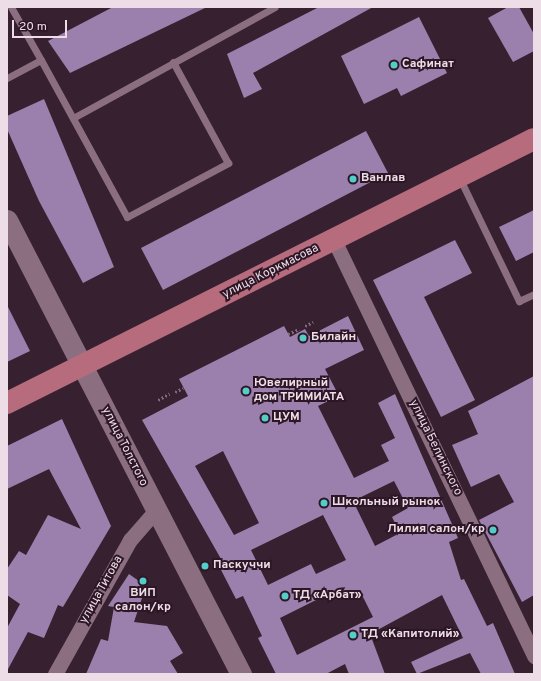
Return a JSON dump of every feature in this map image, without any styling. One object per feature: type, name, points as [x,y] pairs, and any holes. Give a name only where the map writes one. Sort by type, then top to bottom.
[{"type":"main road","name":"улица Коркмасова","points":[[7,403],[534,139]]},
{"type":"main road","name":"улица Толстого","points":[[7,220],[241,674]]},
{"type":"street","name":"улица Белинского","points":[[334,240],[534,656]]},
{"type":"street","name":"улица Титова","points":[[55,674],[130,540],[156,510]]},
{"type":"lane","points":[[11,7],[127,217],[228,163],[173,62]]},
{"type":"lane","points":[[73,118],[217,37],[275,7]]},
{"type":"lane","points":[[7,78],[41,60]]},
{"type":"lane","points":[[460,176],[520,301],[534,294]]},
{"type":"path","points":[[305,326],[313,322]]},
{"type":"path","points":[[288,334],[299,329]]},
{"type":"path","points":[[175,392],[183,388]]},
{"type":"path","points":[[158,400],[169,394]]},
{"type":"building","points":[[113,7],[207,7],[70,73],[48,41]]},
{"type":"building","points":[[319,7],[373,7],[253,73],[262,89],[244,98],[227,54]]},
{"type":"building","points":[[508,7],[519,7],[534,34],[534,51],[513,62],[488,18]]},
{"type":"building","name":"Сафинат","points":[[419,17],[447,73],[401,96],[397,88],[364,104],[341,56]]},
{"type":"building","points":[[44,99],[114,267],[83,283],[39,201],[7,129],[7,116]]},
{"type":"building","points":[[366,131],[388,173],[163,290],[141,248]]},
{"type":"building","points":[[534,210],[534,252],[516,261],[499,227]]},
{"type":"building","points":[[455,240],[472,273],[424,297],[475,400],[441,417],[373,280]]},
{"type":"building","points":[[7,305],[30,351],[7,362]]},
{"type":"building","points":[[348,316],[364,350],[325,369],[339,396],[318,406],[354,478],[389,461],[381,445],[395,438],[378,403],[395,394],[458,538],[449,542],[461,580],[464,579],[487,626],[493,623],[515,674],[481,674],[470,653],[417,674],[411,662],[463,638],[442,595],[370,634],[385,674],[349,674],[345,664],[326,674],[276,674],[258,638],[262,636],[243,596],[236,599],[220,568],[225,566],[142,420],[188,396],[179,379],[284,326],[290,337],[305,329],[309,336]],"holes":[[[223,451],[259,523],[234,535],[195,466]],[[394,481],[408,508],[392,517],[400,533],[375,546],[353,501]],[[323,515],[346,560],[316,574],[311,564],[268,585],[251,550]],[[338,589],[343,599],[360,591],[373,617],[297,655],[280,618]]]},
{"type":"building","points":[[534,376],[534,595],[522,602],[479,520],[514,502],[499,474],[471,487],[452,445],[478,434],[468,411]]},
{"type":"building","points":[[62,419],[111,526],[63,607],[58,605],[44,638],[28,632],[7,671],[7,628],[20,604],[7,595],[7,569],[19,551],[26,555],[48,515],[81,529],[49,469],[7,489],[7,446]]},
{"type":"building","points":[[129,574],[146,586],[134,622],[167,626],[183,653],[170,661],[178,674],[86,674],[101,639],[108,641],[114,607],[108,606]]},
{"type":"place","name":"Сафинат","points":[[394,65]]},
{"type":"place","name":"Ванлав","points":[[353,179]]},
{"type":"place","name":"Билайн","points":[[303,338]]},
{"type":"place","name":"Ювелирный дом ТРИМИАТА","points":[[246,391]]},
{"type":"place","name":"ЦУМ","points":[[265,418]]},
{"type":"place","name":"Школьный рынок","points":[[324,503]]},
{"type":"place","name":"Лилия салон/кр","points":[[493,530]]},
{"type":"place","name":"Паскуччи","points":[[205,566]]},
{"type":"place","name":"ВИП салон/кр","points":[[143,581]]},
{"type":"place","name":"ТД «Арбат»","points":[[285,596]]},
{"type":"place","name":"ТД «Капитолий»","points":[[353,635]]}]
